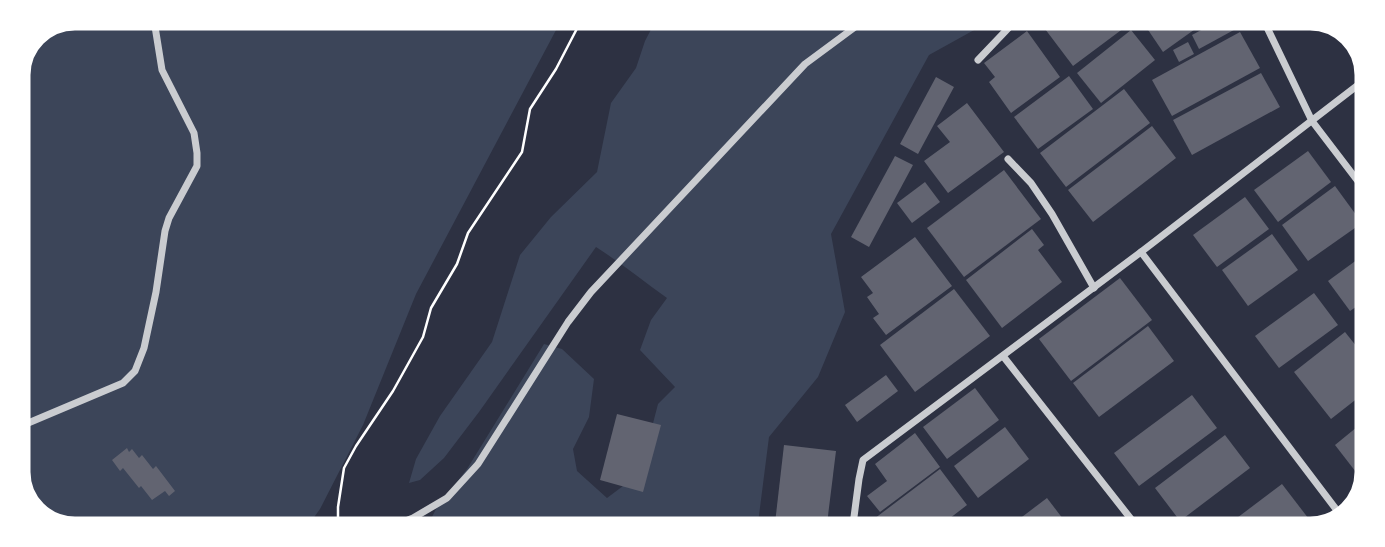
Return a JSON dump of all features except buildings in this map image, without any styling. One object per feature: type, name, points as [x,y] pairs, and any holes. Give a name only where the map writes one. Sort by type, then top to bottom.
[{"type":"street","points":[[26,424],[123,383],[135,371],[144,348],[165,230],[197,166],[194,133],[162,70],[155,26]]},
{"type":"street","points":[[406,521],[447,498],[478,464],[568,322],[591,292],[805,64],[857,26]]},
{"type":"street","points":[[978,60],[1010,26]]},
{"type":"street","points":[[1266,26],[1311,121],[1359,183]]},
{"type":"street","points":[[853,521],[863,460],[1094,288],[1359,84]]},
{"type":"street","points":[[1008,159],[1031,184],[1052,214],[1094,288]]},
{"type":"street","points":[[1141,252],[1338,512]]},
{"type":"street","points":[[1003,356],[1133,521]]},
{"type":"path","points":[[338,521],[344,468],[393,391],[423,337],[431,308],[457,264],[468,233],[522,152],[530,110],[556,69],[578,26]]},
{"type":"shaded area","points":[[76,26],[558,26],[416,294],[363,425],[311,521],[76,521],[54,516],[33,496],[26,475],[26,76],[30,57],[48,35],[66,27]]},
{"type":"shaded area","points":[[653,26],[981,26],[929,55],[831,234],[845,312],[818,377],[769,437],[758,521],[430,521],[467,469],[544,344],[562,349],[594,379],[589,417],[573,449],[577,471],[607,498],[627,483],[645,454],[658,404],[675,387],[640,350],[651,320],[667,298],[596,247],[444,458],[420,480],[409,483],[416,459],[440,416],[492,342],[520,255],[551,217],[597,172],[611,103],[636,68]]}]
